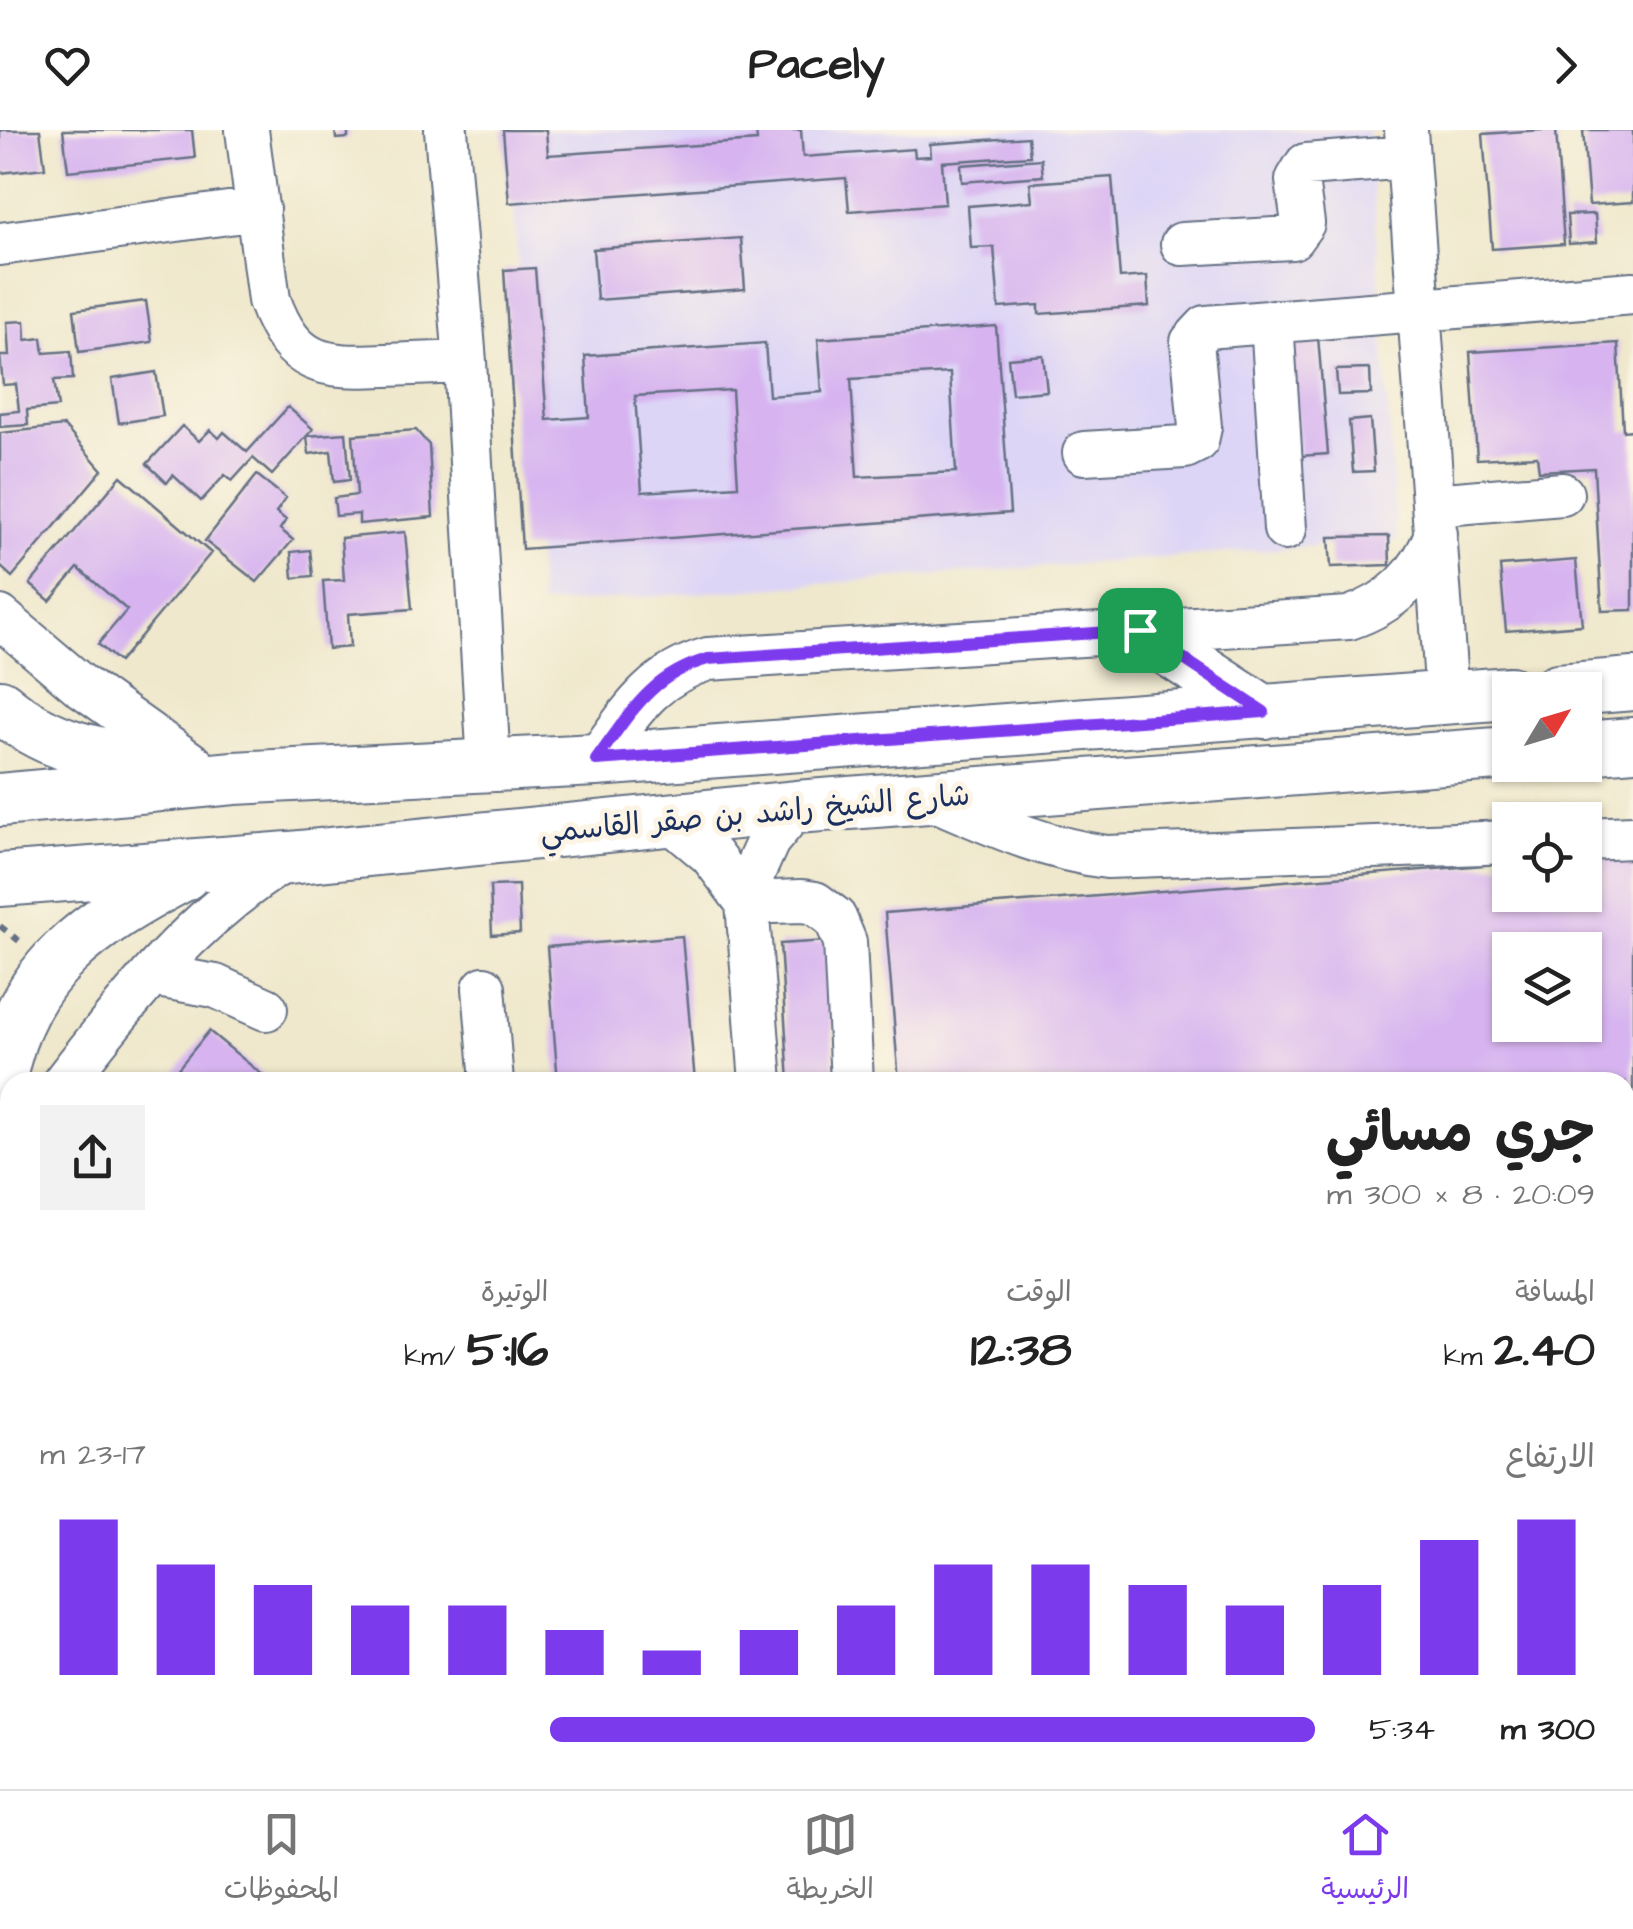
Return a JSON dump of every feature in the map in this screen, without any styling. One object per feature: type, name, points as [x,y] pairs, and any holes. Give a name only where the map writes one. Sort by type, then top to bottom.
[{"type":"main road","points":[[1140,630],[1264,712]]},
{"type":"main road","points":[[1602,686],[1633,684]]},
{"type":"main road","name":"شارع الشيخ راشد بن صقر القاسمي","points":[[0,800],[214,771],[596,760],[1492,694]]},
{"type":"main road","points":[[0,706],[37,733],[65,746],[214,771]]},
{"type":"main road","points":[[1602,747],[1633,744]]},
{"type":"main road","name":"شارع الشيخ راشد بن صقر القاسمي","points":[[0,880],[289,858],[796,807],[1492,754]]},
{"type":"main road","points":[[2,1072],[12,1033],[51,964],[104,920],[201,865]]},
{"type":"street","points":[[247,130],[269,300],[278,324],[292,344],[313,360],[337,368],[465,362]]},
{"type":"street","points":[[446,130],[465,362],[489,765]]},
{"type":"street","points":[[1182,244],[1292,238],[1303,223],[1297,180],[1306,165],[1407,144],[1447,697]]},
{"type":"street","points":[[0,244],[258,210]]},
{"type":"street","points":[[1084,453],[1191,446],[1200,434],[1192,349],[1195,336],[1212,326],[1633,293]]},
{"type":"street","points":[[1272,321],[1285,529]]},
{"type":"street","points":[[1435,519],[1562,494]]},
{"type":"street","points":[[596,760],[646,692],[675,671],[708,659],[1349,618],[1370,611],[1418,572],[1435,519]]},
{"type":"street","points":[[0,617],[79,684],[214,771]]},
{"type":"street","points":[[928,796],[1026,838],[1066,851],[1107,857],[1492,843]]},
{"type":"street","points":[[760,1072],[747,903],[754,872],[768,841],[796,807]]},
{"type":"street","points":[[667,818],[710,855],[747,903]]},
{"type":"street","points":[[1602,838],[1633,837]]},
{"type":"street","points":[[77,1072],[152,975],[224,903],[289,858]]},
{"type":"street","points":[[747,903],[802,900],[815,903],[836,918],[845,942],[852,1072]]},
{"type":"street","points":[[152,975],[216,986],[266,1009]]},
{"type":"street","points":[[484,988],[491,1072]]},
{"type":"shaded area","points":[[509,130],[1369,130],[1397,540],[540,605]]},
{"type":"building","points":[[0,130],[40,130],[45,168],[0,173]]},
{"type":"building","points":[[63,130],[192,130],[195,158],[68,171]]},
{"type":"building","points":[[335,130],[348,130],[348,138],[336,139]]},
{"type":"building","points":[[503,130],[546,130],[548,155],[757,141],[756,130],[801,130],[803,157],[914,149],[915,157],[931,156],[930,144],[1028,137],[1030,156],[942,162],[945,204],[849,211],[846,178],[509,203]]},
{"type":"building","points":[[1556,130],[1564,244],[1492,249],[1483,134]]},
{"type":"building","points":[[1583,130],[1633,130],[1633,202],[1589,205]]},
{"type":"building","points":[[1041,159],[1043,176],[962,182],[961,165]]},
{"type":"building","points":[[1112,177],[1120,278],[1147,276],[1149,306],[1039,314],[1039,305],[999,308],[994,247],[971,248],[968,206],[1032,201],[1030,183]]},
{"type":"building","points":[[1595,214],[1597,242],[1569,244],[1567,215]]},
{"type":"building","points":[[741,238],[745,289],[597,300],[593,249]]},
{"type":"building","points":[[535,268],[547,420],[589,417],[585,356],[765,343],[769,396],[822,392],[818,339],[996,326],[1010,513],[522,549],[504,270]],"holes":[[[950,373],[956,472],[857,477],[851,379]],[[732,390],[738,486],[642,492],[635,396]]]},
{"type":"building","points":[[146,301],[152,342],[79,352],[74,310]]},
{"type":"building","points":[[25,321],[26,340],[42,338],[44,353],[71,351],[73,379],[54,380],[58,407],[27,410],[28,425],[0,427],[0,413],[19,411],[16,384],[3,385],[0,356],[9,356],[7,322]]},
{"type":"building","points":[[1318,337],[1328,454],[1300,456],[1291,339]]},
{"type":"building","points":[[1618,343],[1623,431],[1633,430],[1633,610],[1602,611],[1594,468],[1539,471],[1537,456],[1477,459],[1470,352]]},
{"type":"building","points":[[1043,355],[1047,391],[1012,394],[1008,358]]},
{"type":"building","points":[[1370,369],[1371,394],[1338,395],[1336,370]]},
{"type":"building","points":[[156,372],[163,416],[119,423],[112,379]]},
{"type":"building","points":[[288,407],[313,429],[272,475],[253,458],[232,481],[225,475],[201,501],[173,475],[167,483],[147,464],[182,426],[199,441],[210,430],[219,438],[224,432],[247,452]]},
{"type":"building","points":[[1370,419],[1374,471],[1353,472],[1349,421]]},
{"type":"building","points":[[64,426],[102,470],[12,577],[0,566],[0,433]]},
{"type":"building","points":[[416,430],[429,445],[433,517],[359,524],[359,514],[336,516],[334,498],[357,495],[353,435]]},
{"type":"building","points":[[346,433],[350,480],[334,482],[331,451],[309,454],[307,436]]},
{"type":"building","points":[[257,475],[286,498],[276,512],[286,520],[280,529],[293,540],[257,582],[205,541]]},
{"type":"building","points":[[121,476],[211,553],[119,662],[98,644],[127,610],[78,568],[50,601],[30,584]]},
{"type":"building","points":[[405,532],[412,609],[348,614],[350,647],[328,649],[323,581],[344,580],[341,538]]},
{"type":"building","points":[[1389,536],[1390,565],[1331,567],[1329,537]]},
{"type":"building","points":[[310,550],[313,576],[293,578],[291,552]]},
{"type":"building","points":[[1576,560],[1582,625],[1506,631],[1500,566]]},
{"type":"building","points":[[1633,853],[1633,1072],[898,1072],[885,913],[1492,864],[1492,912],[1602,912],[1602,856]]},
{"type":"building","points":[[518,885],[520,933],[492,935],[490,886]]},
{"type":"building","points":[[682,936],[694,1072],[557,1072],[547,947]]},
{"type":"building","points":[[827,941],[834,1072],[788,1072],[780,944]]},
{"type":"building","points":[[209,1031],[259,1072],[175,1072]]},
{"type":"route","points":[[1140,630],[1264,712],[596,760],[646,692],[675,671],[708,659],[1140,630]]}]
